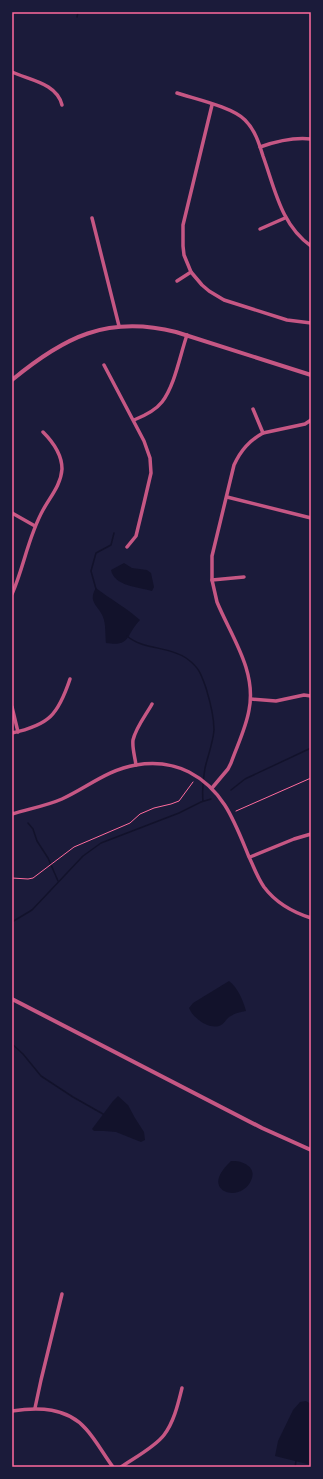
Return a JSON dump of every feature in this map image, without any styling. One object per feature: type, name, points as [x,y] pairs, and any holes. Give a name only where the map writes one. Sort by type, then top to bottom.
[{"type":"street","points":[[12,72],[46,85],[57,95],[62,104]]},
{"type":"street","points":[[177,93],[231,111],[245,120],[255,133],[285,218],[294,232],[311,246]]},
{"type":"street","points":[[212,104],[183,225],[184,255],[191,272],[209,291],[224,300],[287,320],[311,323]]},
{"type":"street","points":[[260,147],[282,140],[295,138],[311,139]]},
{"type":"street","points":[[92,218],[119,326]]},
{"type":"street","points":[[260,229],[285,218]]},
{"type":"street","points":[[177,281],[191,272]]},
{"type":"street","points":[[12,380],[43,356],[68,342],[90,332],[119,326],[160,328],[311,375]]},
{"type":"street","points":[[134,420],[157,407],[166,396],[186,335]]},
{"type":"street","points":[[104,365],[134,420],[148,450],[151,473],[136,536],[127,547]]},
{"type":"street","points":[[253,409],[263,433]]},
{"type":"street","points":[[212,788],[228,769],[231,763],[248,718],[251,699],[248,670],[217,602],[212,580],[212,556],[234,464],[241,450],[250,441],[263,433],[304,424],[311,420]]},
{"type":"street","points":[[12,594],[35,526],[58,485],[62,469],[62,463],[57,449],[43,432]]},
{"type":"street","points":[[227,497],[311,518]]},
{"type":"street","points":[[12,514],[35,526]]},
{"type":"street","points":[[212,580],[244,577]]},
{"type":"street","points":[[12,733],[39,725],[50,717],[61,704],[70,679]]},
{"type":"street","points":[[251,699],[276,701],[311,696]]},
{"type":"street","points":[[136,765],[133,748],[134,739],[152,704]]},
{"type":"street","points":[[12,706],[18,732]]},
{"type":"street","points":[[12,814],[62,799],[123,768],[157,763],[174,766],[191,773],[212,788],[223,800],[257,875],[264,886],[274,897],[292,911],[311,918]]},
{"type":"street","points":[[250,857],[294,839],[311,834]]},
{"type":"street","points":[[12,999],[262,1128],[311,1150]]},
{"type":"street","points":[[35,1408],[62,1294]]},
{"type":"street","points":[[121,1467],[163,1436],[173,1418],[182,1388]]},
{"type":"street","points":[[12,1411],[35,1408],[57,1412],[78,1422],[86,1429],[113,1467]]},
{"type":"path","points":[[236,811],[311,778]]},
{"type":"path","points":[[12,878],[32,878],[74,847],[130,823],[146,811],[171,804],[182,799],[192,782]]},
{"type":"shaded area","points":[[124,563],[132,568],[147,570],[151,573],[154,587],[152,591],[122,583],[113,575],[111,570]]},
{"type":"shaded area","points":[[96,588],[130,611],[140,620],[124,642],[114,644],[106,643],[104,620],[93,600]]},
{"type":"shaded area","points":[[229,981],[240,994],[246,1011],[233,1015],[219,1026],[210,1026],[197,1019],[189,1008],[193,1003]]},
{"type":"shaded area","points":[[118,1096],[128,1105],[144,1132],[145,1140],[141,1142],[116,1132],[94,1131],[92,1129]]},
{"type":"shaded area","points":[[231,1161],[247,1165],[252,1170],[253,1174],[248,1186],[242,1191],[235,1193],[222,1190],[219,1185],[219,1178]]},
{"type":"shaded area","points":[[306,1401],[311,1404],[311,1465],[275,1456],[278,1441],[293,1410],[300,1402]]},
{"type":"waterway","points":[[77,17],[78,12]]},
{"type":"waterway","points":[[96,589],[91,571],[96,553],[111,545],[114,533]]},
{"type":"waterway","points":[[127,636],[141,644],[179,654],[194,665],[201,675],[210,703],[214,730],[213,740],[204,772],[203,801]]},
{"type":"waterway","points":[[231,790],[245,779],[311,748]]},
{"type":"waterway","points":[[12,922],[32,910],[83,856],[101,843],[211,799]]},
{"type":"waterway","points":[[28,823],[33,829],[37,841],[48,858],[58,881]]},
{"type":"waterway","points":[[12,1044],[23,1054],[41,1076],[103,1114]]},
{"type":"waterway","points":[[295,1467],[296,1461]]}]
